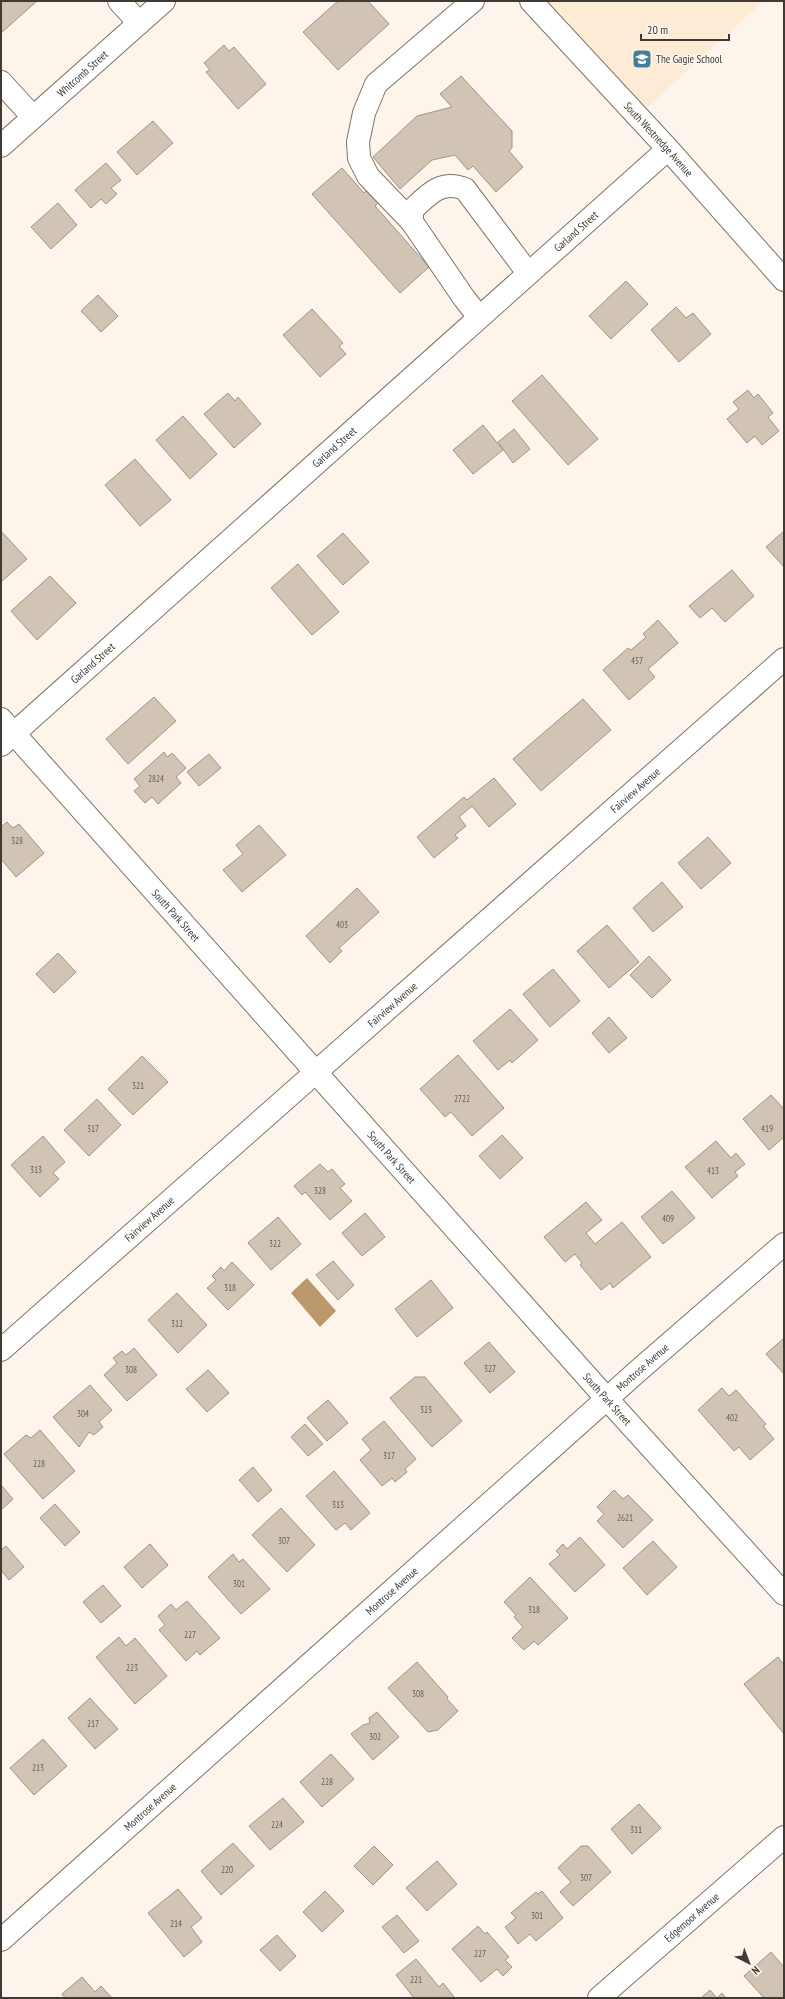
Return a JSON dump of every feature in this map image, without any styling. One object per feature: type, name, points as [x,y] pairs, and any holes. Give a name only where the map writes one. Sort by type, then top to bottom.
[{"type":"street","points":[[119,1],[139,23]]},
{"type":"street","name":"Whitcomb Street","points":[[1,146],[164,1]]},
{"type":"street","points":[[473,1],[376,84],[364,113],[358,142],[359,158],[368,176],[412,222],[464,298],[479,317]]},
{"type":"street","name":"South Westnedge Avenue","points":[[531,1],[668,149],[784,280]]},
{"type":"street","points":[[1,82],[33,117]]},
{"type":"street","name":"Garland Street","points":[[5,733],[668,149]]},
{"type":"street","points":[[412,222],[412,210],[427,196],[441,186],[455,185],[465,189],[528,273]]},
{"type":"street","name":"Fairview Avenue","points":[[1,1350],[784,659]]},
{"type":"street","name":"South Park Street","points":[[5,733],[316,1072],[607,1399],[784,1594]]},
{"type":"street","name":"Montrose Avenue","points":[[1,1940],[607,1399],[784,1244]]},
{"type":"street","name":"Edgemoor Avenue","points":[[599,1998],[784,1837]]},
{"type":"shaded area","name":"The Gagie School","points":[[531,1],[763,1],[637,117]]},
{"type":"shaded area","points":[[307,1278],[336,1311],[320,1327],[291,1293]]},
{"type":"building","points":[[1,1],[37,1],[1,33]]},
{"type":"building","points":[[338,1],[368,1],[389,24],[338,70],[303,32]]},
{"type":"building","points":[[224,45],[229,51],[234,47],[266,84],[238,109],[206,72],[210,70],[204,63]]},
{"type":"building","points":[[461,76],[512,131],[512,148],[509,151],[523,167],[496,192],[473,166],[468,170],[455,155],[432,160],[400,189],[373,157],[417,116],[452,107],[440,94]]},
{"type":"building","points":[[153,121],[173,143],[137,175],[117,152]]},
{"type":"building","points":[[106,163],[121,180],[111,188],[117,194],[106,204],[101,199],[91,208],[75,190]]},
{"type":"building","points":[[342,168],[364,193],[368,189],[379,202],[375,206],[429,267],[400,293],[312,194]]},
{"type":"building","points":[[58,203],[77,225],[51,249],[31,227]]},
{"type":"building","points":[[626,281],[648,304],[611,339],[589,316]]},
{"type":"building","points":[[98,295],[118,316],[101,332],[81,311]]},
{"type":"building","points":[[676,307],[686,318],[693,313],[711,334],[679,362],[651,330]]},
{"type":"building","points":[[312,309],[343,343],[339,346],[346,354],[320,377],[283,335]]},
{"type":"building","points":[[542,375],[598,439],[568,465],[512,401]]},
{"type":"building","points":[[748,390],[754,398],[758,394],[773,413],[768,417],[779,431],[762,445],[755,436],[747,443],[727,419],[739,409],[733,402]]},
{"type":"building","points":[[228,393],[235,401],[238,397],[261,424],[234,448],[204,414]]},
{"type":"building","points":[[183,416],[217,454],[190,479],[156,440]]},
{"type":"building","points":[[483,425],[503,450],[473,474],[453,450]]},
{"type":"building","points":[[514,429],[530,449],[513,463],[498,442]]},
{"type":"building","points":[[135,459],[171,500],[140,526],[105,485]]},
{"type":"building","points":[[1,531],[27,559],[1,582]]},
{"type":"building","points":[[784,531],[784,567],[766,547]]},
{"type":"building","points":[[343,533],[369,562],[343,585],[317,556]]},
{"type":"building","points":[[298,564],[339,612],[312,635],[271,588]]},
{"type":"building","points":[[732,570],[754,596],[725,622],[712,608],[700,618],[689,606]]},
{"type":"building","points":[[50,576],[76,603],[37,640],[11,611]]},
{"type":"building","points":[[658,620],[678,643],[648,669],[655,677],[629,700],[603,670],[628,648],[631,650],[646,637],[643,634]]},
{"type":"building","points":[[154,697],[176,721],[128,764],[106,739]]},
{"type":"building","points":[[583,699],[611,730],[541,791],[513,759]]},
{"type":"building","points":[[164,752],[167,757],[172,753],[186,768],[176,777],[181,783],[158,804],[152,797],[145,803],[134,791],[140,786],[134,779]]},
{"type":"building","points":[[209,754],[221,768],[199,786],[187,772]]},
{"type":"building","points":[[494,778],[516,804],[489,827],[472,806],[459,817],[466,826],[455,835],[458,838],[434,858],[417,837],[464,797],[467,800]]},
{"type":"building","points":[[7,822],[13,828],[19,824],[44,853],[16,877],[1,859],[1,827]]},
{"type":"building","points":[[259,825],[286,855],[242,892],[223,870],[243,854],[236,845]]},
{"type":"building","points":[[708,837],[731,863],[701,889],[678,863]]},
{"type":"building","points":[[662,882],[683,907],[653,932],[633,908]]},
{"type":"building","points":[[357,888],[379,912],[339,948],[342,951],[330,963],[306,936]]},
{"type":"building","points":[[607,925],[639,962],[609,988],[577,951]]},
{"type":"building","points":[[58,953],[76,972],[54,993],[36,974]]},
{"type":"building","points":[[649,956],[671,980],[652,998],[630,975]]},
{"type":"building","points":[[553,969],[580,1001],[550,1027],[523,994]]},
{"type":"building","points":[[510,1009],[538,1040],[512,1063],[510,1060],[498,1070],[473,1041]]},
{"type":"building","points":[[609,1017],[627,1038],[609,1053],[592,1033]]},
{"type":"building","points":[[458,1055],[504,1108],[472,1136],[451,1112],[445,1117],[420,1089]]},
{"type":"building","points":[[142,1056],[168,1082],[133,1115],[108,1089]]},
{"type":"building","points":[[771,1095],[784,1109],[784,1137],[769,1150],[743,1119]]},
{"type":"building","points":[[97,1099],[121,1125],[89,1156],[64,1130]]},
{"type":"building","points":[[502,1135],[523,1158],[500,1179],[479,1156]]},
{"type":"building","points":[[43,1136],[65,1162],[53,1173],[59,1179],[40,1197],[11,1165]]},
{"type":"building","points":[[716,1141],[731,1158],[736,1153],[745,1164],[735,1172],[738,1176],[712,1198],[685,1167]]},
{"type":"building","points":[[320,1164],[328,1172],[332,1169],[345,1184],[340,1188],[352,1201],[330,1220],[305,1192],[302,1195],[294,1186]]},
{"type":"building","points":[[672,1191],[695,1218],[663,1244],[641,1217]]},
{"type":"building","points":[[586,1202],[602,1220],[586,1233],[595,1244],[622,1222],[651,1257],[613,1288],[610,1283],[601,1290],[580,1265],[582,1263],[575,1254],[565,1262],[544,1237]]},
{"type":"building","points":[[365,1213],[385,1237],[362,1256],[342,1233]]},
{"type":"building","points":[[278,1217],[301,1244],[271,1270],[248,1243]]},
{"type":"building","points":[[333,1261],[354,1285],[338,1300],[316,1275]]},
{"type":"building","points":[[232,1262],[254,1285],[228,1310],[207,1288],[216,1280],[212,1276],[221,1267],[224,1271]]},
{"type":"building","points":[[431,1280],[453,1308],[417,1337],[395,1309]]},
{"type":"building","points":[[177,1293],[207,1325],[178,1353],[148,1320]]},
{"type":"building","points":[[784,1338],[784,1374],[766,1354]]},
{"type":"building","points":[[489,1342],[515,1372],[490,1393],[464,1363]]},
{"type":"building","points":[[134,1348],[157,1375],[127,1401],[104,1375],[117,1363],[113,1358],[122,1351],[126,1355]]},
{"type":"building","points":[[208,1370],[229,1393],[207,1412],[186,1389]]},
{"type":"building","points":[[415,1377],[425,1377],[462,1421],[432,1447],[390,1398]]},
{"type":"building","points":[[90,1385],[112,1410],[99,1422],[103,1427],[94,1435],[89,1432],[79,1447],[53,1417]]},
{"type":"building","points":[[722,1388],[729,1396],[736,1390],[766,1424],[763,1426],[774,1439],[750,1460],[739,1447],[734,1451],[698,1410]]},
{"type":"building","points":[[328,1400],[348,1423],[327,1441],[307,1418]]},
{"type":"building","points":[[384,1421],[416,1459],[405,1469],[407,1472],[395,1482],[392,1478],[382,1486],[360,1460],[371,1450],[362,1439]]},
{"type":"building","points":[[305,1424],[323,1444],[308,1456],[291,1437]]},
{"type":"building","points":[[40,1430],[75,1471],[43,1499],[4,1454],[26,1435],[31,1438]]},
{"type":"building","points":[[253,1467],[272,1490],[258,1502],[239,1480]]},
{"type":"building","points":[[334,1471],[370,1513],[351,1530],[345,1523],[336,1530],[306,1496]]},
{"type":"building","points":[[1,1485],[13,1499],[1,1510]]},
{"type":"building","points":[[614,1490],[623,1499],[628,1495],[653,1520],[623,1548],[597,1521],[604,1514],[597,1507]]},
{"type":"building","points":[[55,1504],[80,1532],[65,1546],[40,1518]]},
{"type":"building","points":[[281,1508],[315,1545],[287,1572],[252,1535]]},
{"type":"building","points":[[580,1537],[605,1565],[575,1592],[549,1564],[560,1555],[556,1551],[563,1544],[567,1549]]},
{"type":"building","points":[[653,1541],[677,1567],[647,1595],[623,1568]]},
{"type":"building","points":[[150,1544],[168,1565],[142,1588],[124,1567]]},
{"type":"building","points":[[6,1546],[24,1567],[9,1580],[1,1570],[1,1550]]},
{"type":"building","points":[[233,1554],[239,1562],[243,1559],[270,1589],[241,1614],[208,1577]]},
{"type":"building","points":[[530,1577],[568,1618],[538,1645],[534,1641],[524,1650],[512,1638],[523,1627],[514,1617],[516,1615],[504,1602]]},
{"type":"building","points":[[103,1585],[121,1606],[101,1623],[83,1602]]},
{"type":"building","points":[[187,1601],[220,1638],[200,1655],[197,1651],[186,1661],[159,1630],[165,1625],[158,1616],[171,1604],[176,1610]]},
{"type":"building","points":[[119,1637],[126,1646],[135,1638],[167,1676],[135,1704],[96,1657]]},
{"type":"building","points":[[778,1657],[784,1665],[784,1734],[744,1684]]},
{"type":"building","points":[[417,1662],[448,1697],[447,1699],[458,1711],[438,1730],[428,1732],[388,1688]]},
{"type":"building","points":[[90,1698],[118,1729],[95,1749],[68,1718]]},
{"type":"building","points":[[377,1712],[399,1737],[373,1760],[351,1734],[363,1725],[370,1723],[369,1718]]},
{"type":"building","points":[[43,1739],[67,1766],[34,1795],[10,1768]]},
{"type":"building","points":[[331,1754],[354,1779],[322,1807],[300,1782]]},
{"type":"building","points":[[283,1798],[304,1822],[270,1850],[249,1826]]},
{"type":"building","points":[[639,1804],[661,1828],[632,1854],[611,1829]]},
{"type":"building","points":[[233,1843],[254,1866],[221,1895],[201,1871]]},
{"type":"building","points":[[374,1846],[393,1865],[373,1885],[354,1866]]},
{"type":"building","points":[[581,1846],[588,1846],[611,1872],[573,1906],[560,1892],[571,1882],[558,1868]]},
{"type":"building","points":[[437,1861],[457,1884],[427,1911],[406,1888]]},
{"type":"building","points":[[178,1889],[202,1918],[191,1927],[202,1942],[184,1957],[148,1913]]},
{"type":"building","points":[[325,1891],[344,1911],[322,1932],[303,1912]]},
{"type":"building","points":[[542,1891],[563,1918],[536,1941],[530,1934],[518,1944],[505,1927],[516,1918],[511,1913],[536,1892],[538,1894]]},
{"type":"building","points":[[397,1915],[419,1941],[404,1953],[382,1927]]},
{"type":"building","points":[[478,1926],[485,1934],[487,1932],[509,1957],[505,1960],[512,1967],[503,1976],[497,1969],[481,1982],[452,1949]]},
{"type":"building","points":[[277,1935],[296,1956],[280,1971],[260,1950]]},
{"type":"building","points":[[771,1952],[784,1967],[784,1998],[764,1998],[744,1976]]},
{"type":"building","points":[[416,1959],[439,1987],[443,1983],[455,1998],[414,1998],[396,1975]]},
{"type":"building","points":[[82,1977],[95,1992],[101,1986],[112,1998],[65,1998],[62,1994]]},
{"type":"building","points":[[710,1990],[717,1998],[701,1998]]},
{"type":"building","points":[[722,1993],[726,1998],[717,1998]]},
{"type":"place","name":"The Gagie School","points":[[642,59]]}]
